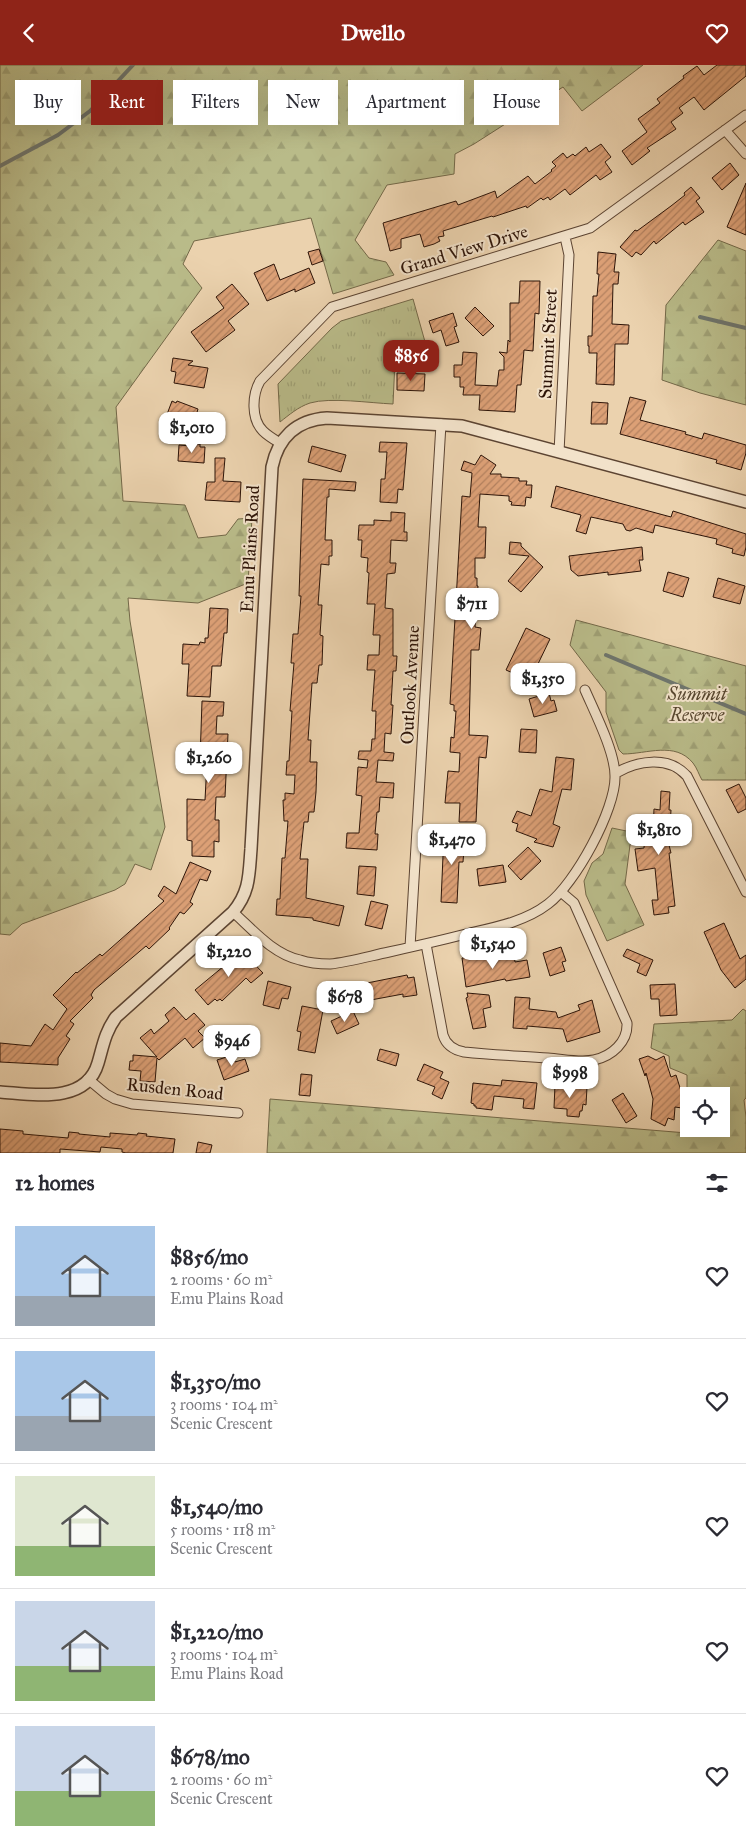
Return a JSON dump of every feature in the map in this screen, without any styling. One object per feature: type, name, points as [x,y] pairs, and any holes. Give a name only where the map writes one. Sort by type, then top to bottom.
[{"type":"street","name":"Grand View Drive","points":[[280,443],[263,431],[259,425],[255,412],[255,391],[260,381],[332,307],[590,228],[746,115]]},
{"type":"street","points":[[725,130],[746,154]]},
{"type":"street","name":"Summit Street","points":[[559,453],[569,255],[565,237]]},
{"type":"street","name":"Emu Plains Road","points":[[88,1079],[96,1069],[107,1031],[116,1017],[242,901],[248,881],[272,467],[280,443],[297,427],[320,419],[462,426],[746,502]]},
{"type":"street","name":"Outlook Avenue","points":[[410,947],[441,424]]},
{"type":"street","points":[[232,912],[278,951],[302,961],[328,964],[426,944],[494,927],[525,917],[549,904],[577,871],[606,816],[614,791],[616,773],[605,736],[586,690]]},
{"type":"street","points":[[616,773],[627,767],[652,762],[671,765],[687,775],[746,892]]},
{"type":"street","points":[[426,944],[443,1035],[452,1047],[464,1052],[581,1061],[604,1057],[621,1043],[626,1033],[627,1023],[574,903],[560,892]]},
{"type":"street","points":[[0,1092],[54,1095],[77,1089],[88,1079]]},
{"type":"street","name":"Rusden Road","points":[[88,1079],[106,1094],[132,1104],[238,1113]]},
{"type":"green space","points":[[0,65],[643,65],[582,111],[563,87],[559,90],[559,80],[474,80],[474,125],[504,125],[455,154],[454,174],[387,185],[355,240],[369,258],[386,262],[394,275],[333,294],[311,218],[194,241],[183,264],[202,288],[116,407],[123,501],[185,505],[198,538],[226,535],[238,519],[252,518],[248,583],[198,603],[128,598],[130,621],[165,827],[151,870],[135,864],[125,884],[115,890],[22,924],[10,935],[0,934]]},
{"type":"green space","points":[[718,240],[746,251],[746,405],[700,393],[662,380],[666,305]]},
{"type":"green space","points":[[413,299],[429,356],[395,361],[393,404],[339,400],[318,401],[294,411],[280,422],[278,384],[332,328],[341,321]]},
{"type":"green space","name":"Summit Reserve","points":[[576,620],[746,666],[746,780],[702,780],[693,763],[686,756],[669,750],[623,754],[619,750],[606,712],[606,692],[570,645]]},
{"type":"green space","points":[[612,828],[636,833],[630,845],[625,884],[644,925],[607,941],[586,895],[584,881],[592,863],[603,854]]},
{"type":"green space","points":[[743,1009],[746,1011],[746,1098],[744,1100],[746,1153],[267,1153],[270,1099],[680,1132],[680,1137],[730,1137],[730,1087],[687,1087],[687,1075],[670,1068],[669,1056],[651,1048],[654,1024],[732,1020]]},
{"type":"building","points":[[717,65],[746,65],[746,76],[704,110],[694,97],[679,108],[683,113],[671,122],[676,129],[647,148],[650,151],[632,165],[622,151],[647,132],[638,119],[660,103],[657,99],[697,66],[704,75]]},
{"type":"building","points":[[601,144],[611,157],[605,162],[612,172],[600,180],[596,175],[570,195],[565,189],[550,200],[548,197],[543,200],[541,198],[527,208],[526,206],[443,231],[444,236],[438,237],[440,241],[424,247],[420,234],[401,239],[401,248],[390,251],[383,223],[456,201],[458,205],[495,191],[497,198],[528,176],[535,184],[552,171],[556,166],[552,162],[563,153],[567,158],[573,154],[575,156],[586,147],[589,152]]},
{"type":"building","points":[[730,163],[739,175],[722,190],[712,178]]},
{"type":"building","points":[[746,183],[746,235],[727,227]]},
{"type":"building","points":[[691,187],[700,198],[696,201],[704,212],[685,225],[683,222],[656,244],[654,241],[641,255],[636,252],[632,257],[620,247],[635,230],[637,231],[671,206],[685,195],[684,193]]},
{"type":"building","points":[[319,249],[323,261],[312,265],[308,252]]},
{"type":"building","points":[[598,252],[616,254],[614,272],[619,272],[618,284],[613,284],[612,324],[629,325],[628,344],[615,344],[614,385],[596,384],[597,353],[589,353],[588,346],[588,336],[592,336],[593,296],[597,296]]},
{"type":"building","points":[[274,264],[280,280],[309,268],[315,283],[267,301],[254,273]]},
{"type":"building","points":[[520,281],[540,281],[539,314],[535,313],[533,351],[524,350],[521,385],[517,385],[515,412],[479,410],[480,395],[463,395],[464,387],[460,387],[460,377],[454,377],[454,365],[462,365],[463,352],[477,353],[475,385],[497,386],[499,370],[504,370],[504,357],[499,352],[507,353],[508,340],[510,342],[510,303],[519,303]]},
{"type":"building","points":[[232,284],[249,304],[228,321],[235,330],[206,352],[191,332],[224,308],[216,297]]},
{"type":"building","points":[[475,307],[494,326],[483,336],[465,318]]},
{"type":"building","points":[[453,313],[457,326],[454,327],[459,342],[446,346],[441,330],[433,333],[429,321]]},
{"type":"building","points":[[173,358],[193,361],[188,365],[208,368],[204,388],[174,383],[176,372],[171,371]]},
{"type":"building","points":[[397,373],[425,374],[424,391],[397,390]]},
{"type":"building","points":[[630,397],[646,401],[640,420],[686,432],[685,434],[702,439],[704,433],[746,445],[746,453],[741,470],[716,463],[717,460],[620,434]]},
{"type":"building","points":[[172,401],[198,409],[195,419],[192,417],[188,428],[166,417]]},
{"type":"building","points":[[592,402],[608,403],[607,424],[591,424]]},
{"type":"building","points":[[380,442],[407,443],[403,490],[398,489],[397,503],[380,502],[381,479],[385,479],[387,452],[379,452]]},
{"type":"building","points":[[191,444],[200,444],[200,447],[205,447],[204,463],[178,461],[179,445],[191,446]]},
{"type":"building","points":[[312,446],[346,455],[341,472],[308,462]]},
{"type":"building","points":[[481,455],[496,465],[490,474],[501,474],[501,477],[519,478],[519,481],[527,481],[526,485],[532,485],[531,498],[526,497],[525,506],[511,505],[512,502],[509,501],[509,496],[480,494],[478,527],[486,527],[485,558],[475,558],[475,578],[477,578],[478,586],[475,627],[481,628],[479,650],[471,650],[469,735],[488,736],[486,758],[479,757],[476,822],[459,822],[460,803],[445,803],[448,771],[459,772],[460,753],[450,752],[451,737],[454,738],[456,711],[454,711],[454,705],[450,704],[462,496],[470,497],[472,473],[461,470],[464,461],[475,465]]},
{"type":"building","points":[[215,458],[225,458],[223,481],[241,482],[240,502],[205,500],[207,482],[215,482]]},
{"type":"building","points":[[303,479],[356,482],[355,491],[329,489],[329,497],[327,497],[325,540],[332,540],[332,556],[329,556],[329,565],[321,564],[318,605],[322,605],[320,635],[323,636],[322,665],[319,665],[317,683],[312,683],[308,740],[311,740],[310,762],[317,762],[316,792],[314,812],[309,812],[308,822],[304,822],[300,859],[308,859],[306,898],[344,906],[339,926],[313,920],[313,918],[276,915],[277,899],[280,899],[282,858],[285,858],[288,821],[284,821],[283,800],[285,800],[285,793],[294,794],[295,775],[286,775],[287,761],[289,761],[292,711],[290,711],[294,663],[291,663],[293,634],[298,634],[301,596],[299,596]]},
{"type":"building","points":[[556,486],[671,517],[673,511],[746,534],[744,556],[732,553],[733,549],[716,544],[717,539],[655,525],[653,533],[636,528],[630,531],[626,530],[623,524],[591,517],[586,534],[576,531],[581,515],[551,507]]},
{"type":"building","points":[[391,512],[405,513],[404,532],[407,532],[407,541],[391,540],[390,563],[396,563],[395,573],[387,574],[385,608],[393,609],[393,656],[397,656],[396,671],[393,671],[391,734],[385,733],[384,752],[394,753],[393,761],[378,760],[376,782],[394,783],[393,798],[380,797],[375,834],[378,834],[377,850],[346,848],[347,833],[359,833],[362,796],[356,795],[358,767],[367,768],[368,760],[358,759],[359,751],[371,751],[372,739],[375,739],[376,711],[372,711],[375,670],[367,670],[368,655],[379,655],[380,635],[373,635],[375,604],[367,604],[368,558],[361,557],[362,540],[358,540],[359,525],[374,525],[374,520],[391,521]]},
{"type":"building","points":[[510,542],[521,543],[521,546],[543,567],[521,592],[508,581],[529,556],[509,554]]},
{"type":"building","points":[[642,547],[643,560],[639,560],[641,571],[608,575],[608,572],[578,576],[571,570],[569,556]]},
{"type":"building","points":[[668,572],[689,578],[683,597],[663,591]]},
{"type":"building","points":[[718,578],[745,586],[740,604],[713,597]]},
{"type":"building","points":[[210,608],[228,609],[227,633],[224,633],[221,666],[212,666],[210,697],[187,696],[189,664],[182,664],[183,644],[199,645],[200,642],[205,643],[205,638],[208,638]]},
{"type":"building","points":[[526,628],[550,639],[537,666],[539,667],[533,682],[506,670]]},
{"type":"building","points":[[549,693],[551,701],[554,700],[557,711],[534,717],[529,699]]},
{"type":"building","points":[[202,701],[224,702],[223,716],[217,716],[216,734],[228,734],[225,797],[216,797],[215,820],[219,820],[219,842],[214,841],[214,857],[192,856],[192,841],[187,840],[187,799],[205,800],[207,762],[200,760]]},
{"type":"building","points":[[521,729],[537,730],[536,753],[519,752]]},
{"type":"building","points":[[556,757],[574,759],[571,790],[562,789],[553,824],[560,827],[553,847],[534,842],[537,839],[516,831],[518,824],[512,822],[517,811],[531,816],[540,789],[552,792]]},
{"type":"building","points":[[739,784],[746,798],[746,809],[738,813],[726,790]]},
{"type":"building","points":[[661,791],[670,792],[669,845],[671,853],[669,853],[675,906],[668,907],[669,913],[654,915],[652,900],[658,900],[655,868],[638,871],[635,849],[644,848],[645,829],[653,829],[654,809],[660,810]]},
{"type":"building","points":[[444,833],[465,834],[463,862],[459,862],[457,903],[441,902]]},
{"type":"building","points":[[528,847],[541,861],[521,880],[508,866]]},
{"type":"building","points":[[190,862],[211,871],[207,881],[200,879],[190,902],[193,904],[184,914],[180,912],[170,929],[149,949],[146,946],[94,990],[91,995],[93,998],[70,1021],[74,1024],[66,1036],[70,1039],[58,1058],[58,1065],[0,1062],[0,1043],[31,1046],[45,1024],[53,1030],[67,1009],[53,995],[76,972],[100,954],[102,956],[164,901],[158,896],[164,886],[176,894]]},
{"type":"building","points":[[503,865],[506,882],[479,886],[477,869]]},
{"type":"building","points":[[359,866],[376,867],[374,896],[357,894]]},
{"type":"building","points":[[371,901],[388,905],[382,929],[365,925]]},
{"type":"building","points":[[724,923],[740,959],[746,955],[746,979],[735,988],[721,970],[704,932]]},
{"type":"building","points":[[561,947],[566,961],[562,962],[565,971],[550,976],[543,953]]},
{"type":"building","points":[[239,948],[263,973],[251,983],[246,978],[222,1001],[215,999],[208,1005],[195,990],[230,961],[228,958]]},
{"type":"building","points":[[627,949],[653,960],[646,976],[637,972],[640,964],[623,956]]},
{"type":"building","points":[[487,954],[488,959],[514,955],[515,962],[527,960],[530,977],[506,981],[505,979],[466,987],[462,958]]},
{"type":"building","points":[[407,975],[408,978],[414,977],[417,995],[403,997],[403,994],[360,1002],[357,985]]},
{"type":"building","points":[[268,981],[291,987],[288,999],[282,998],[279,1009],[263,1005]]},
{"type":"building","points":[[675,984],[677,1015],[660,1016],[659,999],[651,999],[650,985]]},
{"type":"building","points":[[467,993],[489,995],[491,1007],[483,1009],[486,1027],[473,1029],[466,998],[468,997]]},
{"type":"building","points":[[515,997],[530,998],[529,1009],[556,1012],[558,1018],[580,1010],[578,1005],[592,1000],[600,1032],[567,1042],[563,1029],[527,1026],[527,1029],[513,1028]]},
{"type":"building","points":[[302,1006],[323,1010],[315,1053],[298,1050],[301,1032],[297,1031]]},
{"type":"building","points":[[174,1007],[186,1020],[194,1013],[205,1025],[198,1031],[205,1038],[193,1048],[185,1038],[159,1060],[157,1058],[155,1082],[140,1081],[141,1071],[129,1070],[130,1061],[133,1061],[133,1055],[157,1057],[140,1038],[151,1029],[154,1034],[169,1021],[165,1015]]},
{"type":"building","points":[[353,1011],[359,1024],[337,1034],[331,1021]]},
{"type":"building","points":[[380,1049],[399,1054],[396,1066],[377,1060]]},
{"type":"building","points":[[233,1055],[235,1062],[245,1059],[249,1071],[224,1080],[217,1060]]},
{"type":"building","points":[[648,1056],[656,1060],[664,1056],[671,1077],[676,1075],[680,1088],[680,1108],[675,1107],[674,1120],[668,1118],[665,1126],[651,1119],[653,1099],[646,1073],[645,1076],[639,1059]]},
{"type":"building","points":[[424,1064],[443,1072],[440,1078],[449,1082],[442,1099],[432,1094],[435,1087],[417,1080]]},
{"type":"building","points":[[301,1074],[312,1075],[310,1096],[299,1095]]},
{"type":"building","points":[[502,1080],[537,1083],[534,1109],[523,1108],[524,1099],[494,1096],[492,1110],[476,1108],[471,1103],[473,1083],[501,1086]]},
{"type":"building","points":[[555,1085],[587,1087],[586,1105],[583,1104],[579,1117],[567,1116],[567,1109],[554,1108]]},
{"type":"building","points":[[623,1093],[637,1116],[626,1123],[612,1100]]},
{"type":"building","points":[[0,1129],[23,1131],[23,1134],[68,1138],[69,1132],[110,1137],[110,1133],[137,1135],[138,1133],[147,1134],[146,1136],[175,1139],[173,1153],[126,1153],[122,1152],[122,1149],[101,1147],[100,1152],[60,1149],[60,1153],[0,1153]]},
{"type":"building","points":[[198,1142],[212,1145],[210,1153],[196,1153]]},
{"type":"waterway","points":[[0,166],[58,135],[90,111],[133,65]]},
{"type":"waterway","points":[[700,317],[746,328]]},
{"type":"waterway","points":[[606,655],[746,714]]}]
